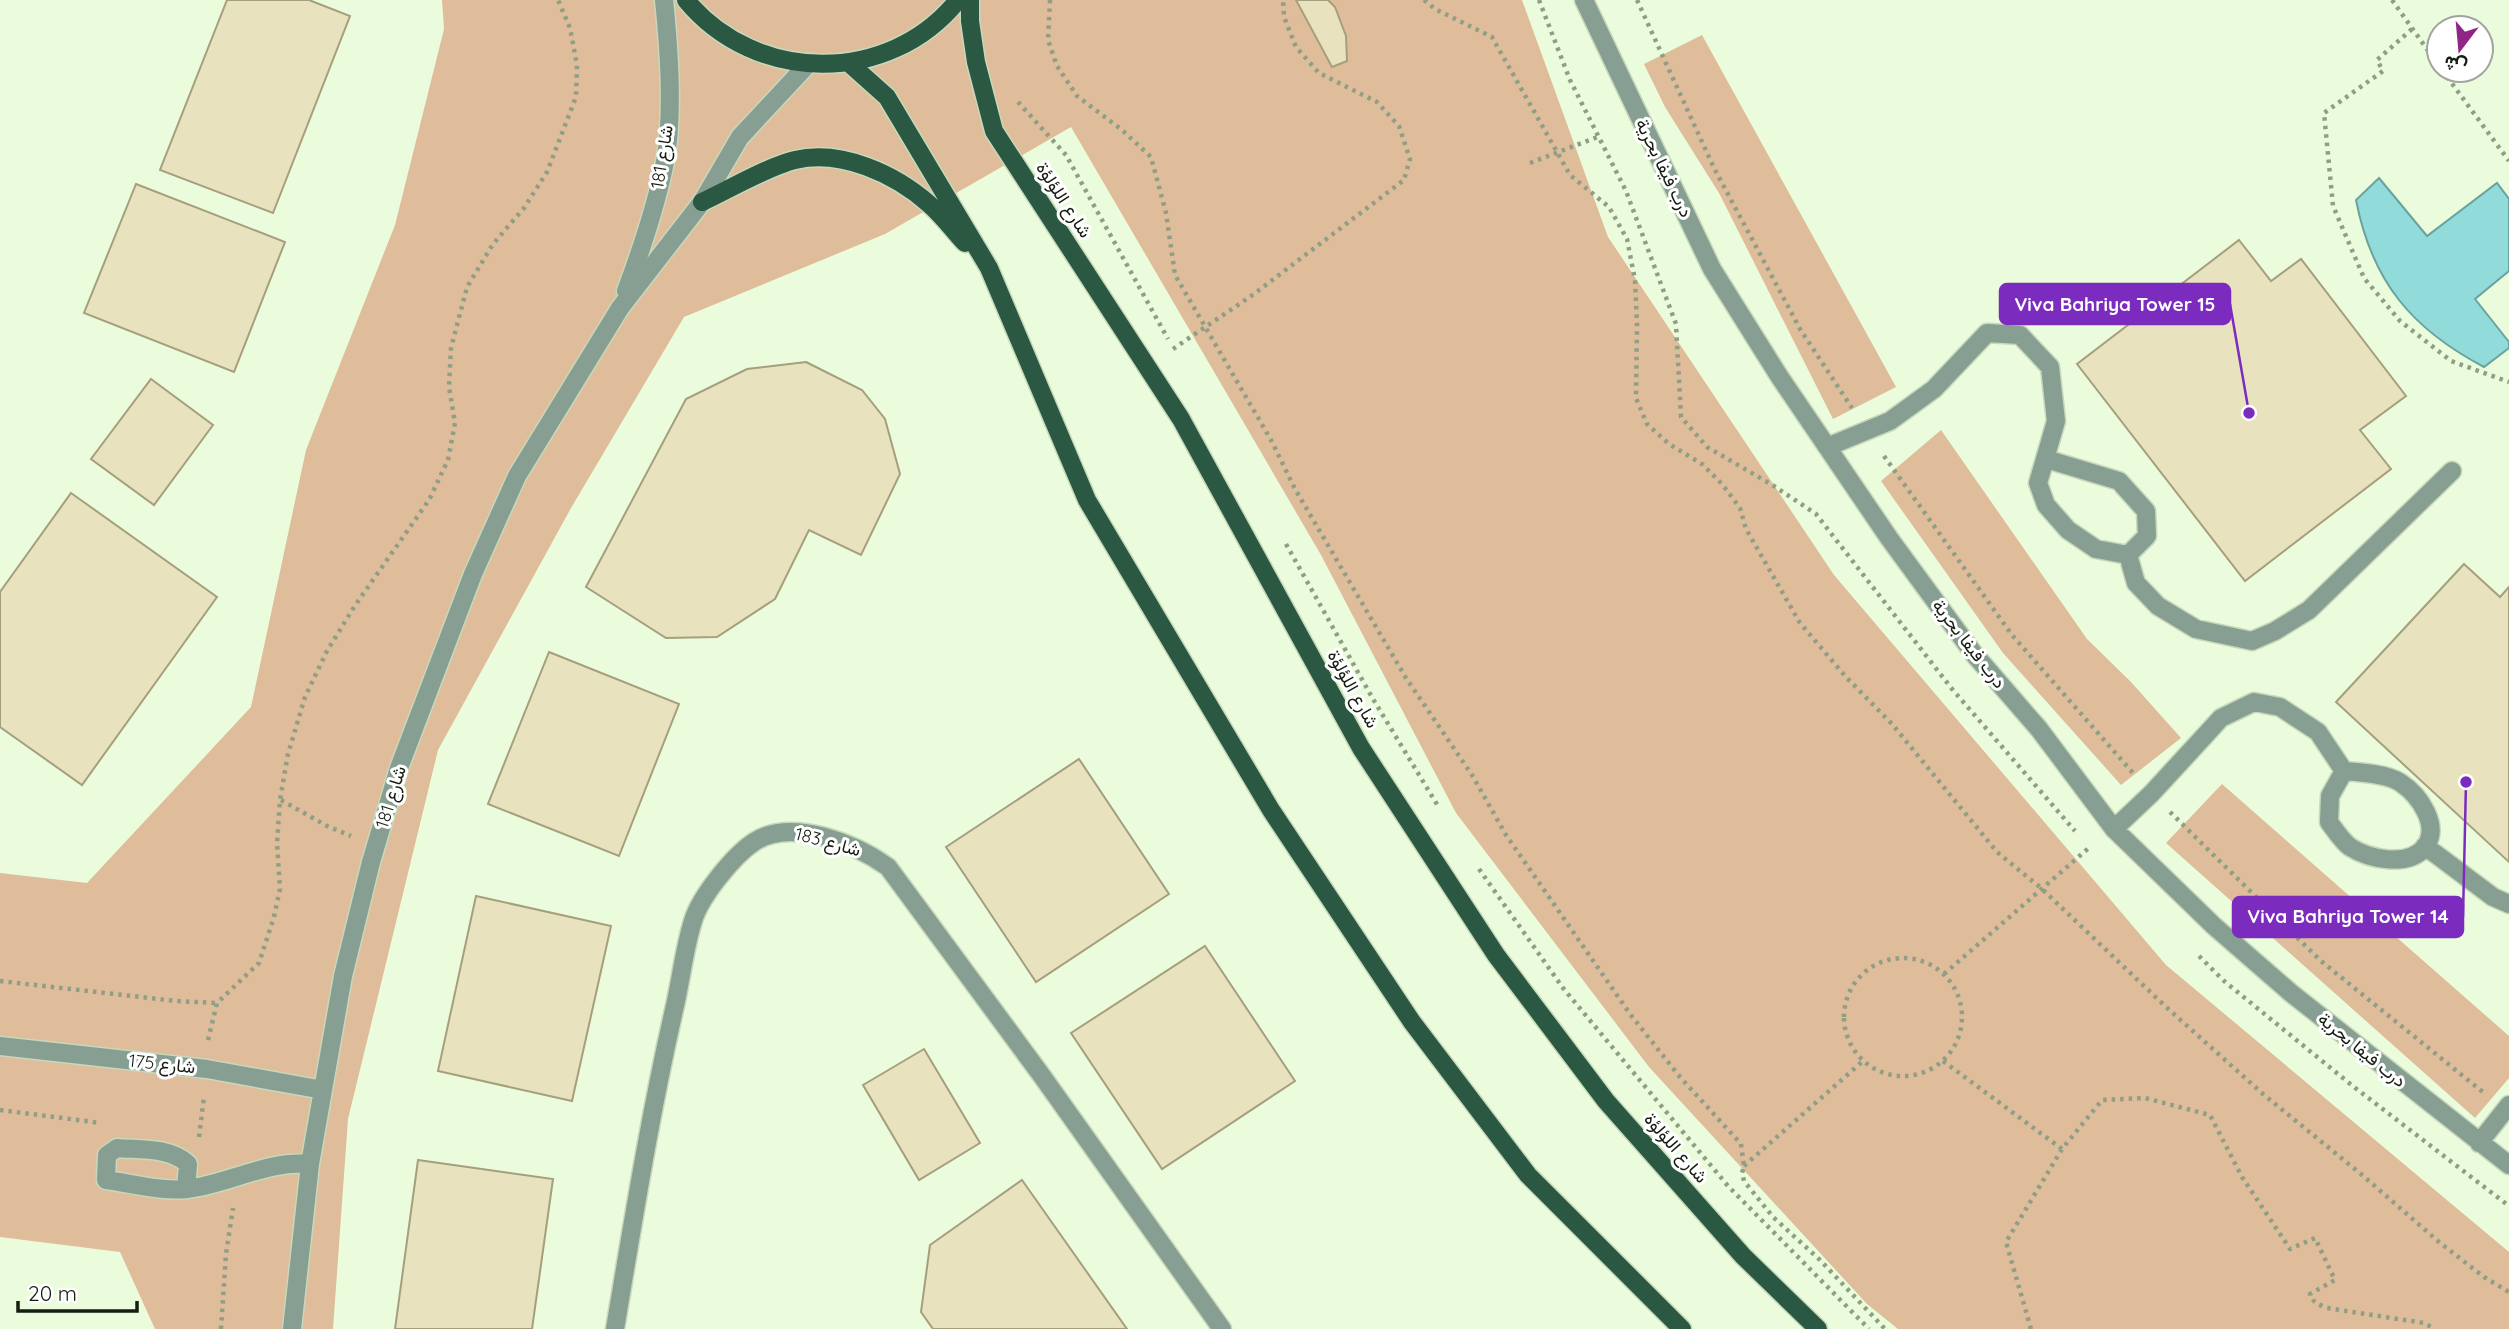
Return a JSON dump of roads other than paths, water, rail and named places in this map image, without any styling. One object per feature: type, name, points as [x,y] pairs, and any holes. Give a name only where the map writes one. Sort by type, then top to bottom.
[{"type":"main road","points":[[685,0],[729,39],[779,60],[807,65],[849,63],[885,53],[919,37],[958,0]]},
{"type":"main road","name":"شارع اللؤلؤة","points":[[970,0],[976,62],[994,131],[1181,419],[1361,748],[1496,955],[1606,1101],[1743,1255],[1818,1329]]},
{"type":"main road","points":[[849,63],[887,97],[989,268],[1087,500],[1270,810],[1412,1022],[1528,1175],[1682,1329]]},
{"type":"main road","points":[[702,202],[796,160],[828,159],[860,164],[893,179],[928,203],[989,268]]},
{"type":"street","name":"شارع 181","points":[[620,307],[650,227],[665,159],[669,114],[668,34],[664,0]]},
{"type":"street","name":"درب فيفا بحرية","points":[[1584,0],[1712,269],[1827,447],[1889,538],[1974,654],[2046,738],[2114,829],[2214,926],[2291,993],[2509,1165]]},
{"type":"street","name":"شارع 181","points":[[292,1329],[310,1164],[343,976],[399,768],[473,574],[517,476],[620,307],[702,202],[740,137],[807,65]]},
{"type":"street","points":[[1827,447],[1890,421],[1934,389],[1987,333],[2021,335],[2050,367],[2056,421],[2038,483],[2046,505],[2068,530],[2096,549],[2128,555]]},
{"type":"street","points":[[2046,459],[2119,481],[2146,511],[2147,536],[2128,555]]},
{"type":"street","points":[[2128,555],[2136,583],[2158,606],[2196,629],[2252,641],[2275,631],[2309,610],[2452,471]]},
{"type":"street","points":[[2114,829],[2152,793],[2221,718],[2254,702],[2280,706],[2318,732],[2344,771]]},
{"type":"street","points":[[2344,771],[2367,772],[2400,781],[2424,807],[2431,828],[2425,846],[2408,859],[2374,858],[2348,846],[2329,822],[2330,796],[2344,771]]},
{"type":"street","name":"شارع 183","points":[[615,1329],[656,1088],[693,919],[717,879],[755,841],[779,832],[794,831],[826,838],[867,852],[888,867],[1050,1087],[1222,1329]]},
{"type":"street","points":[[2425,846],[2493,897],[2509,904]]},
{"type":"street","name":"شارع 175","points":[[0,1046],[207,1069],[323,1090]]},
{"type":"street","points":[[2480,1143],[2507,1108]]},
{"type":"street","points":[[186,1189],[293,1163],[310,1164]]},
{"type":"water","points":[[2379,178],[2427,236],[2497,183],[2509,199],[2509,271],[2475,299],[2509,342],[2509,348],[2484,367],[2458,352],[2416,319],[2385,279],[2363,229],[2356,200]]},
{"type":"place","name":"Viva Bahriya Tower 15","points":[[2249,413]]},
{"type":"place","name":"Viva Bahriya Tower 14","points":[[2466,782]]}]
